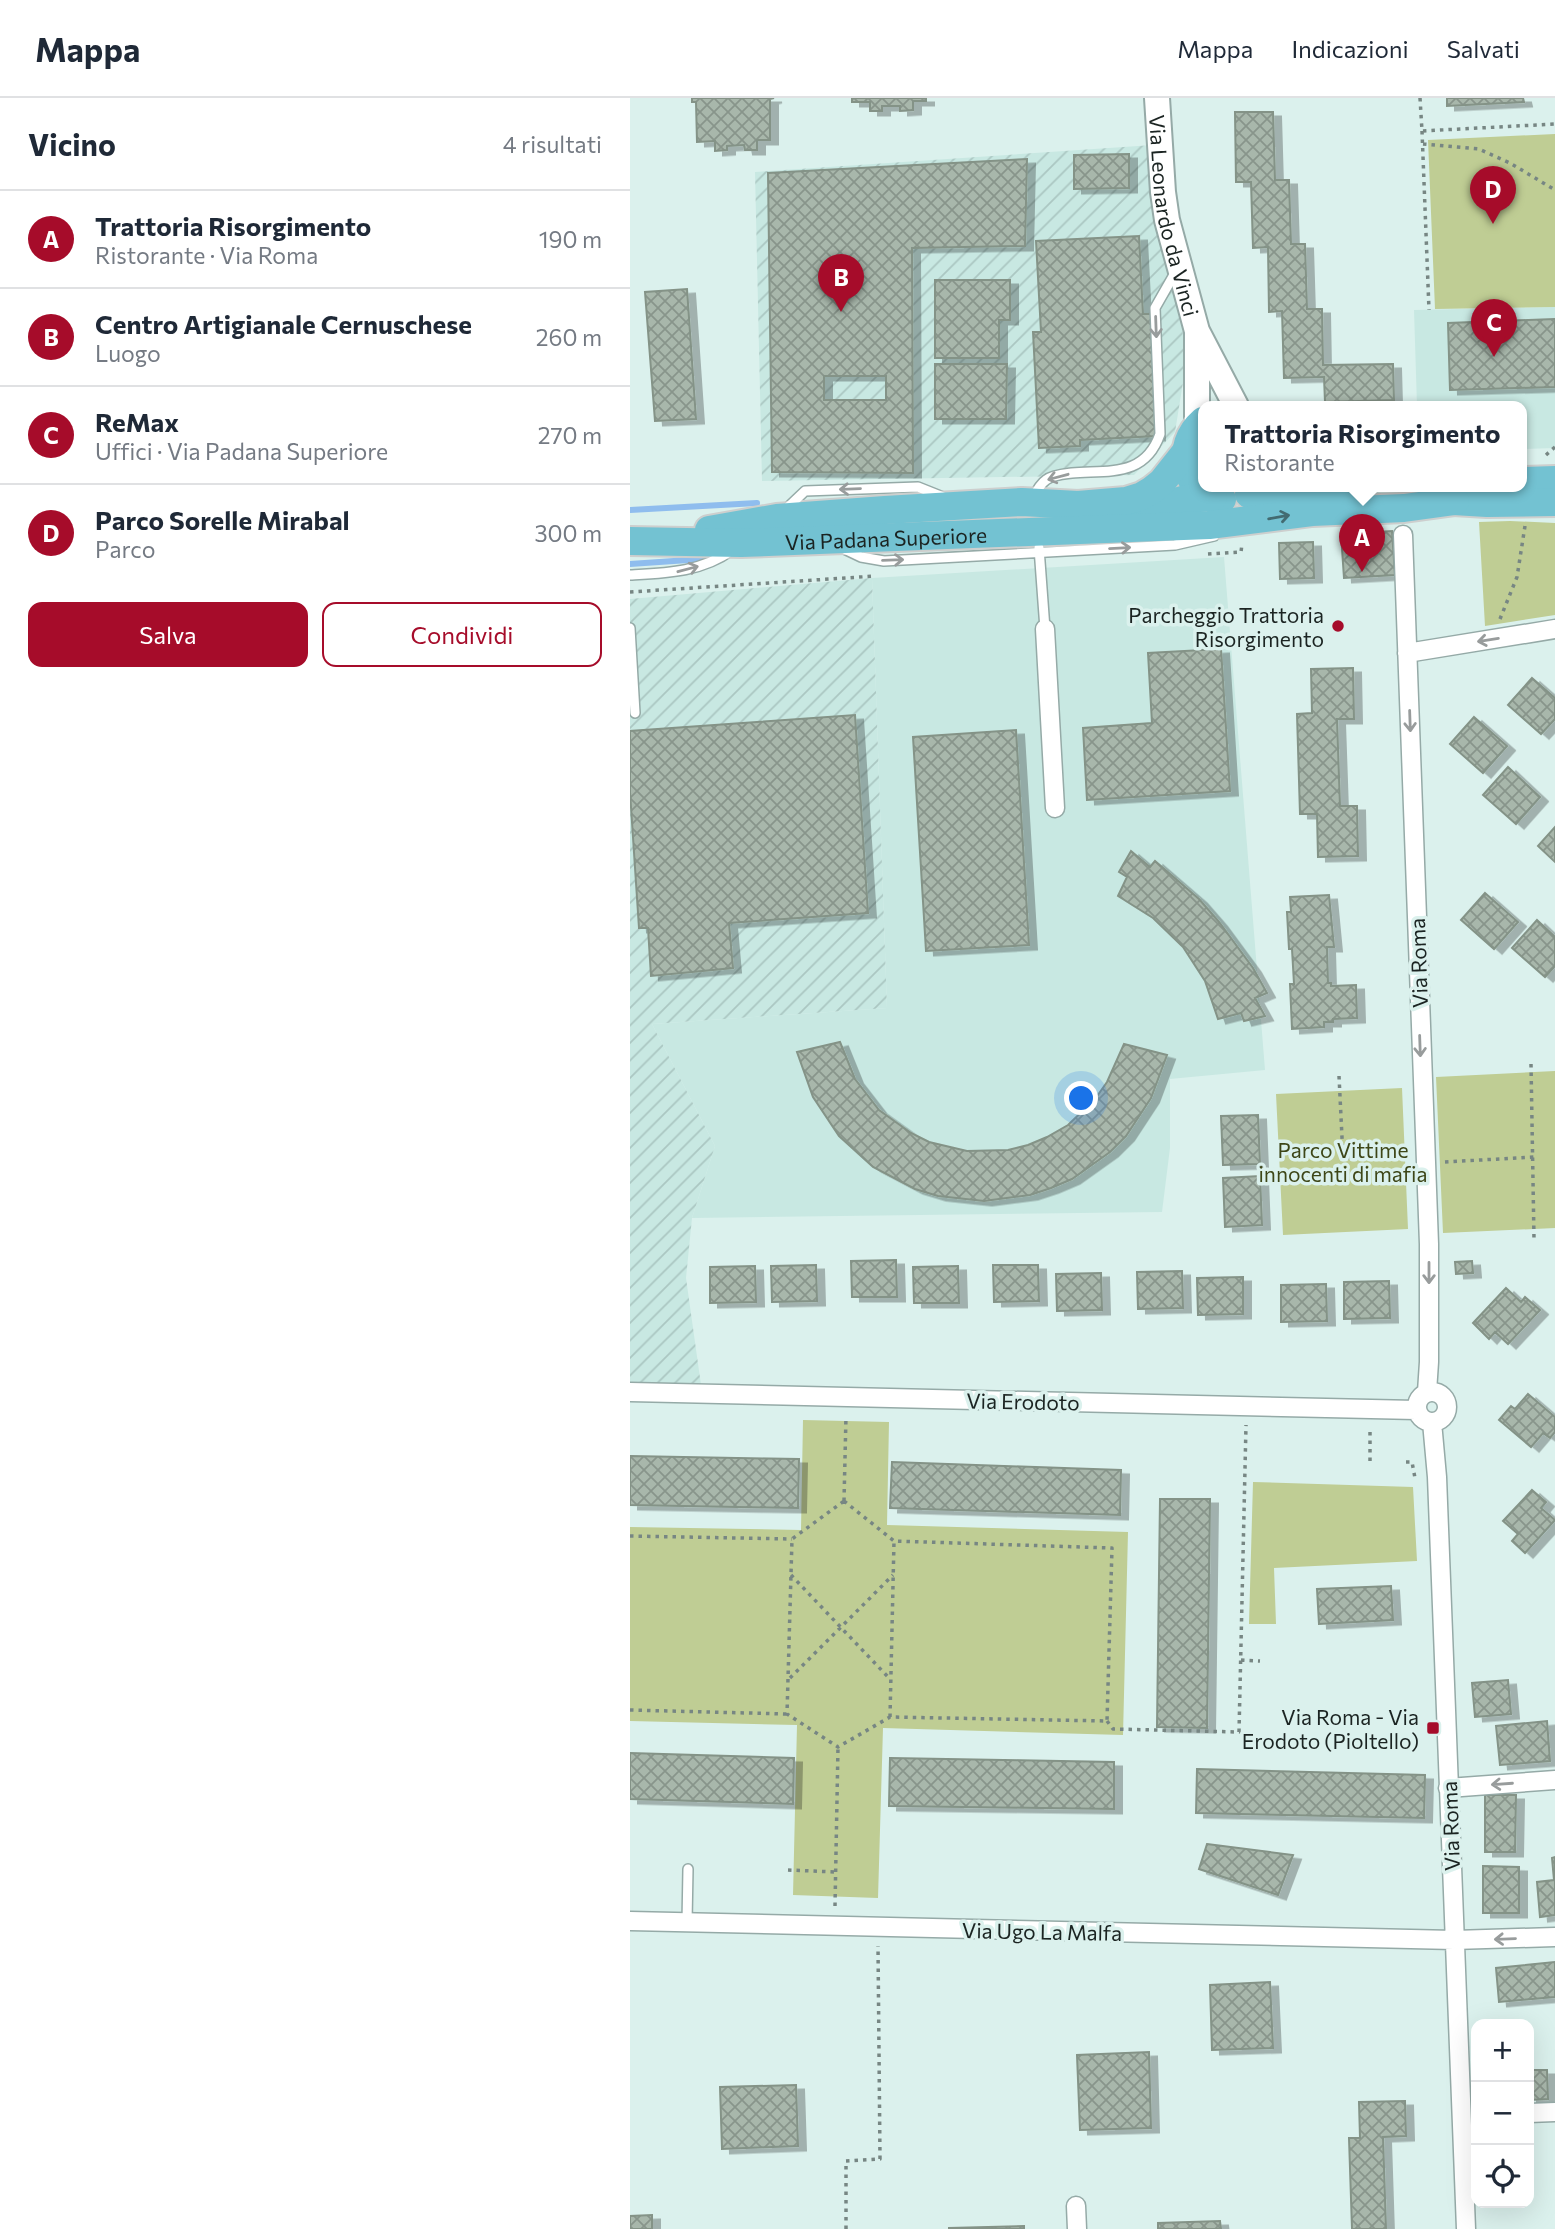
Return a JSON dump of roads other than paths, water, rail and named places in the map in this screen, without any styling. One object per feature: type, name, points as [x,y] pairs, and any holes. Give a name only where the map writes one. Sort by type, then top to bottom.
[{"type":"main road","name":"Via Padana Superiore","points":[[637,541],[741,543],[835,532],[1032,527],[1078,505],[1117,503],[1147,494],[1185,453],[1189,439],[1198,427]]},
{"type":"main road","points":[[1185,453],[1186,466],[1198,488]]},
{"type":"main road","points":[[1527,481],[1555,480]]},
{"type":"main road","points":[[1205,492],[1213,497]]},
{"type":"main road","points":[[1064,531],[1186,499],[1227,499],[1249,492]]},
{"type":"main road","points":[[1325,492],[1455,502],[1555,502]]},
{"type":"main road","points":[[1032,527],[1064,531],[1240,522],[1320,511],[1405,508],[1455,502]]},
{"type":"main road","name":"Via Padana Superiore","points":[[637,541],[787,517],[964,505],[1032,527]]},
{"type":"street","name":"Via Leonardo da Vinci","points":[[1157,98],[1165,206],[1197,331],[1199,401]]},
{"type":"street","name":"Via Leonardo da Vinci","points":[[1197,331],[1233,401]]},
{"type":"street","name":"Via Roma","points":[[1403,535],[1429,1257],[1427,1392]]},
{"type":"street","points":[[1045,629],[1055,808]]},
{"type":"street","points":[[1407,653],[1555,629]]},
{"type":"street","name":"Via Erodoto","points":[[630,1392],[1416,1410]]},
{"type":"street","points":[[1427,1392],[1439,1393],[1447,1404],[1444,1416],[1433,1422],[1422,1419],[1416,1410],[1419,1398],[1427,1392]]},
{"type":"street","name":"Via Roma","points":[[1433,1422],[1454,1940],[1469,2115],[1466,2229]]},
{"type":"street","points":[[1448,1788],[1555,1780]]},
{"type":"street","name":"Via Ugo La Malfa","points":[[630,1921],[1454,1940],[1555,1937]]},
{"type":"street","points":[[1534,2113],[1555,2112]]},
{"type":"street","points":[[1076,2206],[1077,2229]]},
{"type":"lane","points":[[1045,629],[1032,527],[1038,489],[1046,480],[1065,474],[1128,469],[1147,457],[1156,446],[1160,434],[1155,308],[1180,265]]},
{"type":"lane","name":"Via Padana Superiore","points":[[787,517],[835,532]]},
{"type":"lane","points":[[1032,527],[1175,544],[1217,535],[1240,522]]},
{"type":"lane","points":[[630,575],[676,572],[699,566],[719,558],[741,543]]},
{"type":"lane","points":[[630,628],[635,713]]},
{"type":"lane","points":[[687,1922],[688,1869]]},
{"type":"waterway","points":[[630,510],[757,503]]},
{"type":"waterway","points":[[630,564],[703,559]]},
{"type":"place","name":"Parco Sorelle Mirabal","points":[[1493,224]]},
{"type":"place","name":"Centro Artigianale Cernuschese","points":[[841,312]]},
{"type":"place","name":"ReMax","points":[[1494,357]]},
{"type":"place","name":"Trattoria Risorgimento","points":[[1362,572]]},
{"type":"place","name":"Parcheggio Trattoria Risorgimento","points":[[1338,626]]},
{"type":"place","name":"Via Roma - Via Erodoto (Pioltello)","points":[[1433,1728]]},
{"type":"park label","name":"Parco Vittime innocenti di mafia","points":[[1343,1161]]}]
